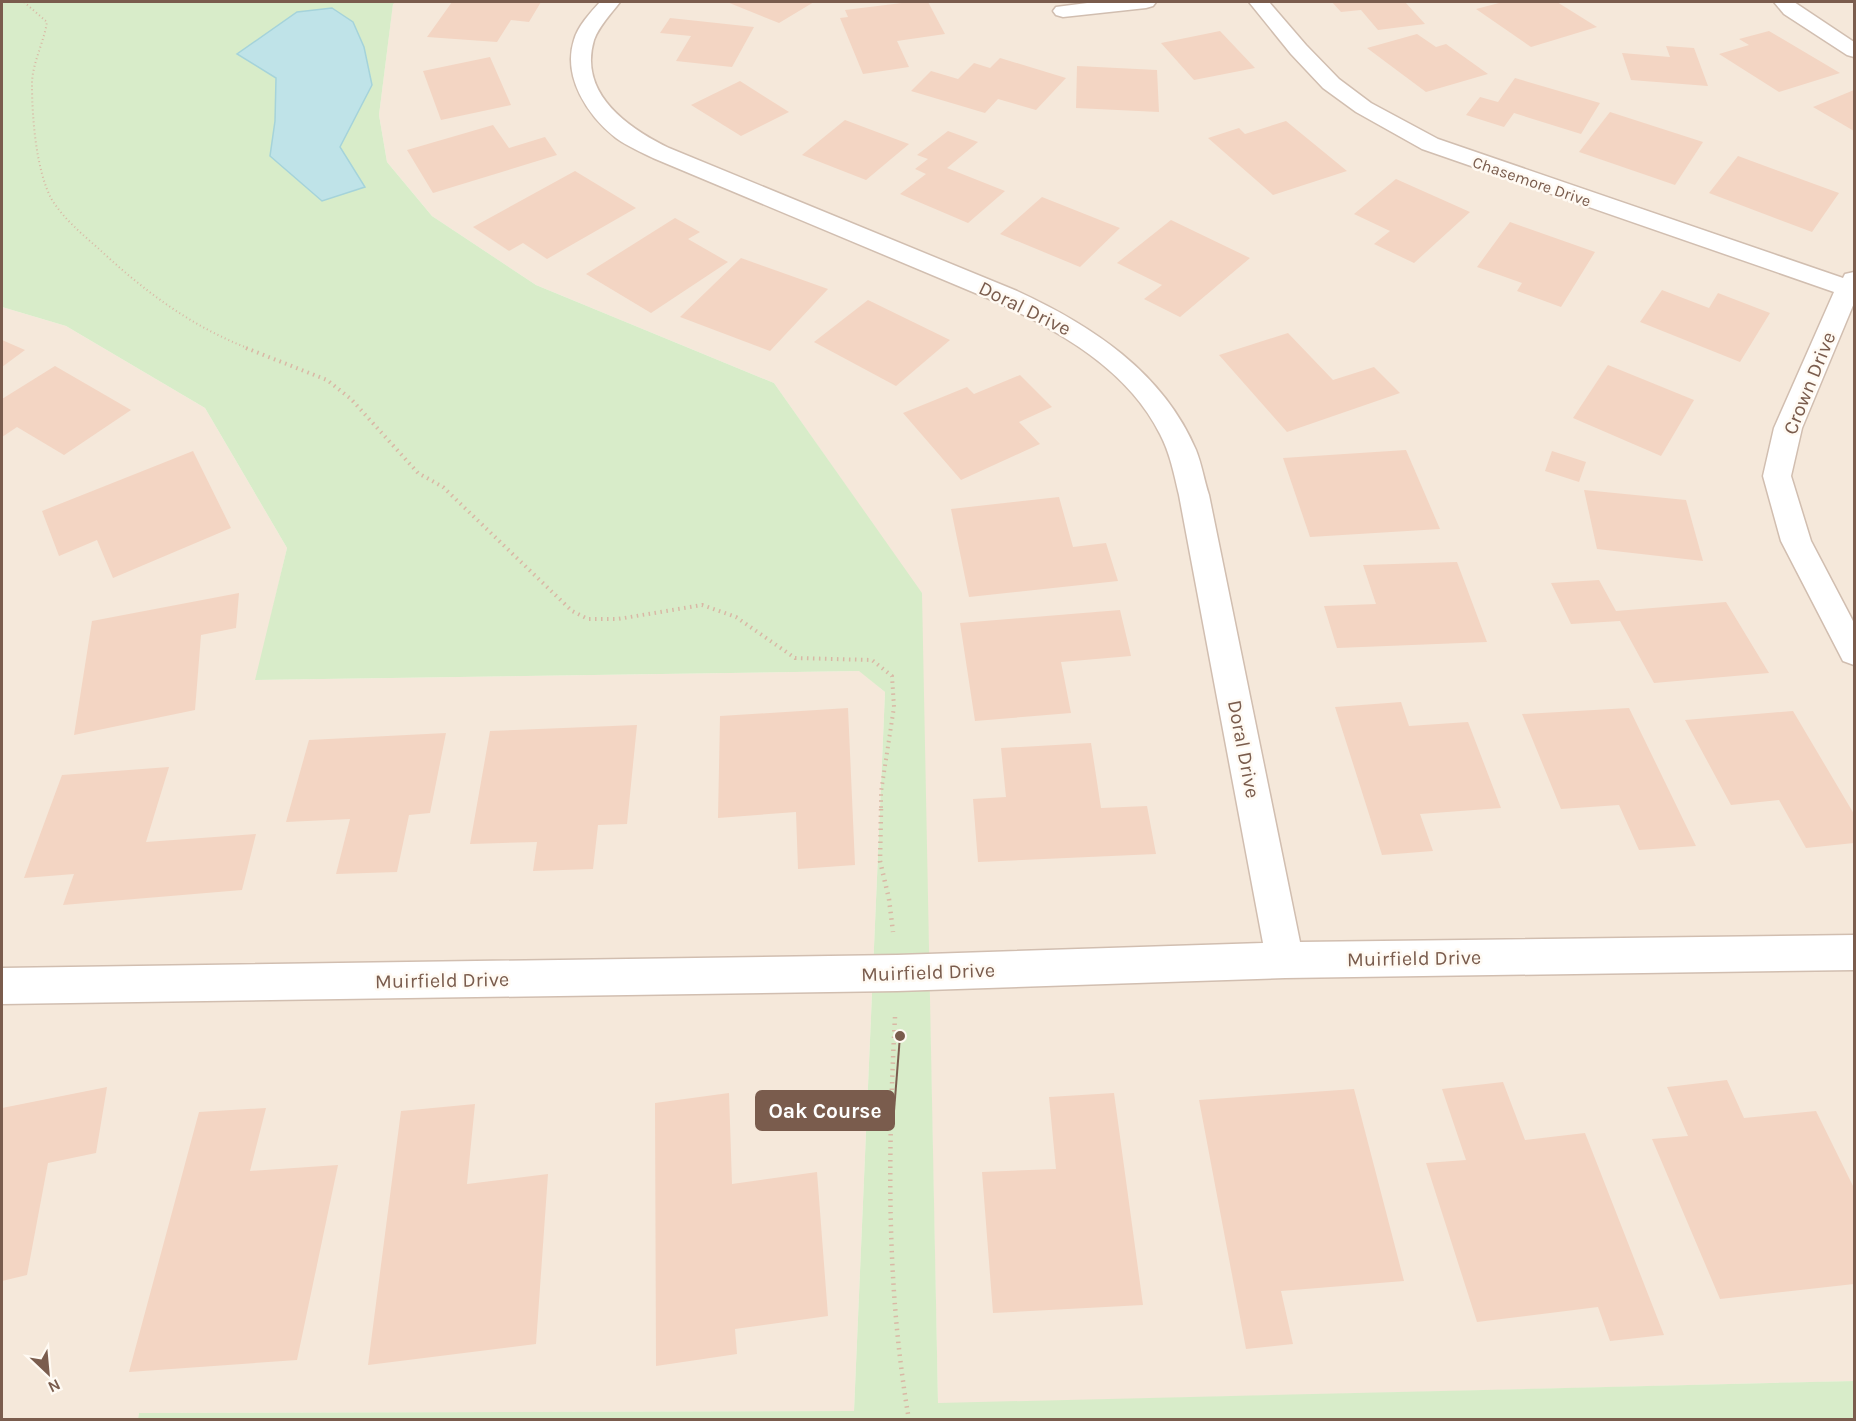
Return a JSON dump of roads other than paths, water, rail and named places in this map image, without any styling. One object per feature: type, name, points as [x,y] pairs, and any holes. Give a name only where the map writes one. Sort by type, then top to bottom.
[{"type":"street","name":"Doral Drive","points":[[610,2],[584,39],[581,57],[584,77],[593,102],[625,134],[661,153],[1008,297],[1062,323],[1133,378],[1160,412],[1181,450],[1194,495],[1285,960]]},
{"type":"street","points":[[1063,11],[1146,2]]},
{"type":"street","name":"Chasemore Drive","points":[[1259,2],[1304,56],[1342,92],[1382,119],[1430,144],[1851,284]]},
{"type":"street","points":[[1784,2],[1791,10],[1854,51]]},
{"type":"street","name":"Crown Drive","points":[[1851,284],[1788,428],[1777,476],[1796,542],[1854,652]]},
{"type":"street","name":"Muirfield Drive","points":[[2,986],[897,974],[1285,960],[1854,953]]},
{"type":"water","points":[[332,8],[353,22],[364,47],[372,85],[340,147],[365,187],[322,201],[270,156],[275,121],[276,78],[237,54],[297,12]]},
{"type":"place","name":"Oak Course","points":[[900,1036]]}]
